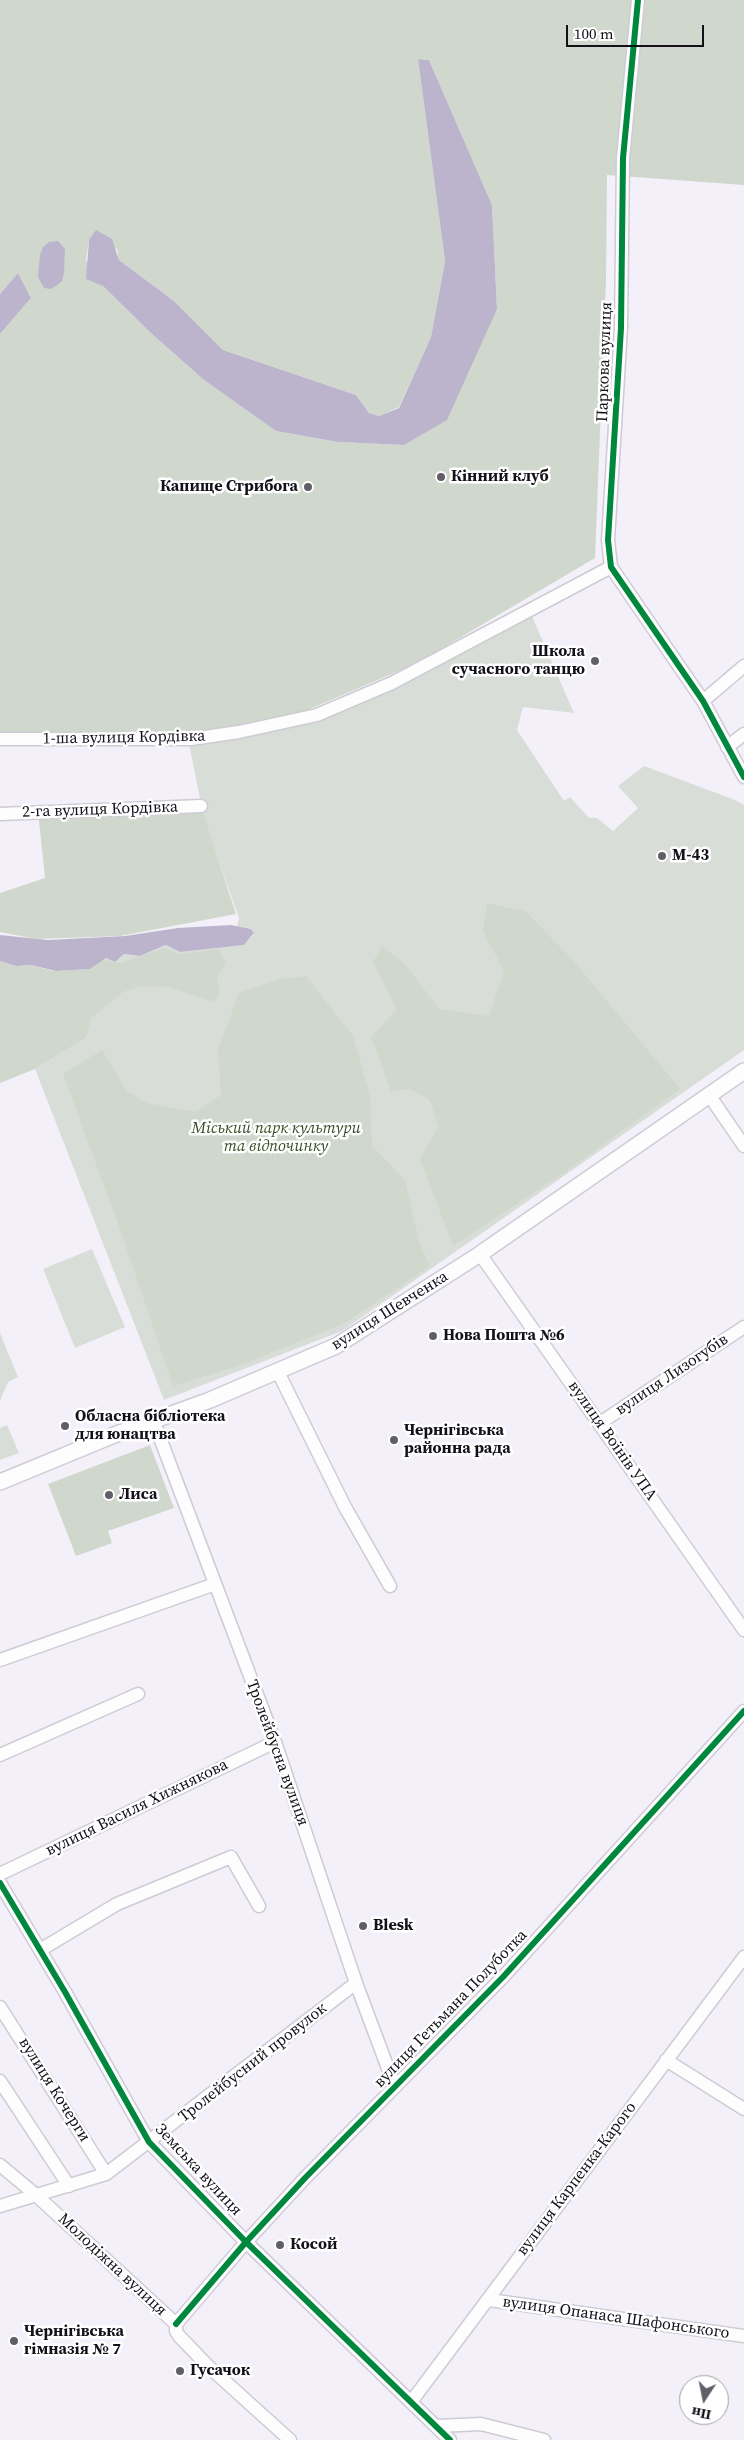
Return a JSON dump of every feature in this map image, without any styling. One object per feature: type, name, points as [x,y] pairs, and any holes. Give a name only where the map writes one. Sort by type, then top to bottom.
[{"type":"main road","name":"вулиця Шевченка","points":[[0,1482],[114,1435],[154,1422],[278,1372],[336,1346],[480,1254],[744,1071]]},
{"type":"street","name":"Паркова вулиця","points":[[610,567],[608,540],[621,328],[623,158],[638,0]]},
{"type":"street","name":"1-ша вулиця Кордівка","points":[[0,739],[191,739],[239,732],[317,715],[416,670],[610,567]]},
{"type":"street","points":[[610,567],[703,701],[744,777]]},
{"type":"street","points":[[703,701],[744,666]]},
{"type":"street","points":[[727,747],[744,734]]},
{"type":"street","name":"2-га вулиця Кордівка","points":[[0,814],[201,806]]},
{"type":"street","points":[[709,1094],[744,1146]]},
{"type":"street","name":"вулиця Воїнів УПА","points":[[480,1254],[744,1630]]},
{"type":"street","name":"вулиця Лизогубів","points":[[600,1423],[744,1327]]},
{"type":"street","points":[[278,1372],[345,1507],[390,1586]]},
{"type":"street","name":"Тролейбусна вулиця","points":[[154,1422],[275,1742],[356,1983],[395,2086]]},
{"type":"street","points":[[0,1660],[215,1584]]},
{"type":"street","points":[[0,1755],[138,1694]]},
{"type":"street","name":"вулиця Гетьмана Полуботка","points":[[176,2324],[246,2242],[575,1900],[744,1711]]},
{"type":"street","name":"вулиця Василя Хижнякова","points":[[0,1874],[275,1742]]},
{"type":"street","points":[[40,1950],[117,1904],[231,1857],[259,1906]]},
{"type":"street","name":"Земська вулиця","points":[[0,1883],[149,2142],[246,2242],[438,2426],[450,2440]]},
{"type":"street","name":"вулиця Карпенка-Карого","points":[[411,2402],[744,1957]]},
{"type":"street","name":"Тролейбусний провулок","points":[[149,2142],[356,1983]]},
{"type":"street","name":"вулиця Кочерги","points":[[0,2007],[106,2174]]},
{"type":"street","points":[[666,2060],[744,2109]]},
{"type":"street","points":[[0,2081],[69,2186]]},
{"type":"street","points":[[0,2206],[106,2174],[149,2142]]},
{"type":"street","points":[[0,2165],[36,2195]]},
{"type":"street","name":"Молодіжна вулиця","points":[[36,2195],[176,2324],[176,2331],[193,2351],[290,2440]]},
{"type":"street","name":"вулиця Опанаса Шафонського","points":[[489,2300],[744,2336]]},
{"type":"street","points":[[438,2426],[481,2424],[544,2440]]},
{"type":"green space","points":[[0,0],[744,0],[744,185],[607,175],[606,280],[595,558],[417,663],[289,718],[224,731],[155,736],[0,735],[0,334],[31,298],[18,273],[0,294]],"holes":[[[418,59],[429,60],[492,205],[497,309],[404,445],[338,442],[276,431],[204,380],[152,334],[103,286],[86,260],[89,240],[117,249],[119,260],[174,301],[223,350],[356,395],[369,413],[379,416],[399,407],[431,337],[445,261]]]},
{"type":"green space","name":"Міський парк культури та відпочинку","points":[[531,614],[574,713],[523,707],[517,730],[564,801],[570,797],[589,818],[597,818],[613,831],[638,808],[618,786],[644,766],[744,805],[744,1050],[342,1331],[164,1400],[35,1069],[86,1038],[102,960],[106,958],[115,962],[124,954],[140,956],[167,945],[180,952],[244,945],[254,934],[251,929],[237,926],[239,918],[204,819],[189,744],[318,722]]},
{"type":"green space","points":[[201,806],[236,914],[120,936],[36,939],[0,932],[0,893],[45,878],[38,812]]},
{"type":"green space","points":[[487,903],[525,911],[571,958],[680,1089],[562,1174],[453,1246],[420,1159],[438,1127],[430,1100],[410,1089],[391,1091],[371,1037],[397,1009],[373,962],[382,946],[405,964],[439,1009],[489,1016],[504,971],[483,931]]},
{"type":"green space","points":[[165,948],[180,954],[218,949],[226,962],[217,978],[220,991],[215,1002],[167,987],[141,986],[123,992],[91,1018],[86,1038],[35,1069],[0,1083],[0,961],[16,966],[31,965],[54,971],[90,969],[102,960],[121,963]]},
{"type":"green space","points":[[306,976],[353,1036],[370,1096],[372,1146],[405,1180],[420,1245],[430,1266],[345,1323],[238,1366],[173,1386],[120,1229],[63,1074],[102,1050],[127,1091],[147,1103],[196,1112],[221,1095],[218,1050],[239,993],[280,979]]},
{"type":"green space","points":[[92,1249],[125,1327],[75,1348],[43,1269]]},
{"type":"green space","points":[[0,1333],[18,1377],[8,1382],[0,1401]]},
{"type":"green space","points":[[7,1425],[19,1453],[0,1460],[0,1428]]},
{"type":"green space","points":[[150,1445],[174,1508],[108,1531],[112,1543],[76,1556],[48,1484]]},
{"type":"shaded area","points":[[418,59],[429,60],[492,205],[497,309],[447,420],[404,445],[338,442],[276,431],[204,380],[152,334],[103,286],[86,279],[89,240],[96,230],[112,239],[119,260],[174,301],[223,350],[356,395],[369,413],[379,416],[399,408],[431,337],[445,261]]},
{"type":"shaded area","points":[[58,241],[65,249],[62,281],[51,289],[44,288],[38,277],[40,255],[43,247],[49,242]]},
{"type":"shaded area","points":[[18,273],[31,298],[0,334],[0,294]]},
{"type":"shaded area","points":[[231,925],[251,929],[254,933],[244,945],[180,952],[166,945],[140,956],[124,954],[115,962],[106,958],[90,969],[56,971],[31,965],[16,966],[0,961],[0,935],[48,940],[125,936],[178,928]]},
{"type":"cycle path","points":[[638,0],[623,158],[621,328],[608,540],[611,567],[703,701],[744,777]]},
{"type":"cycle path","points":[[176,2324],[246,2242],[305,2178],[503,1977],[744,1711]]},
{"type":"cycle path","points":[[0,1883],[65,1992],[149,2142],[246,2242],[450,2440]]},
{"type":"place","name":"Кінний клуб","points":[[441,477]]},
{"type":"place","name":"Капище Стрибога","points":[[308,487]]},
{"type":"place","name":"Школа сучасного танцю","points":[[595,661]]},
{"type":"place","name":"М-43","points":[[662,856]]},
{"type":"place","name":"Нова Пошта №6","points":[[433,1336]]},
{"type":"place","name":"Обласна бібліотека для юнацтва","points":[[65,1426]]},
{"type":"place","name":"Чернігівська районна рада","points":[[394,1440]]},
{"type":"place","name":"Лиса","points":[[109,1495]]},
{"type":"place","name":"Blesk","points":[[363,1926]]},
{"type":"place","name":"Косой","points":[[280,2245]]},
{"type":"place","name":"Чернігівська гімназія № 7","points":[[14,2341]]},
{"type":"place","name":"Гусачок","points":[[180,2371]]}]
